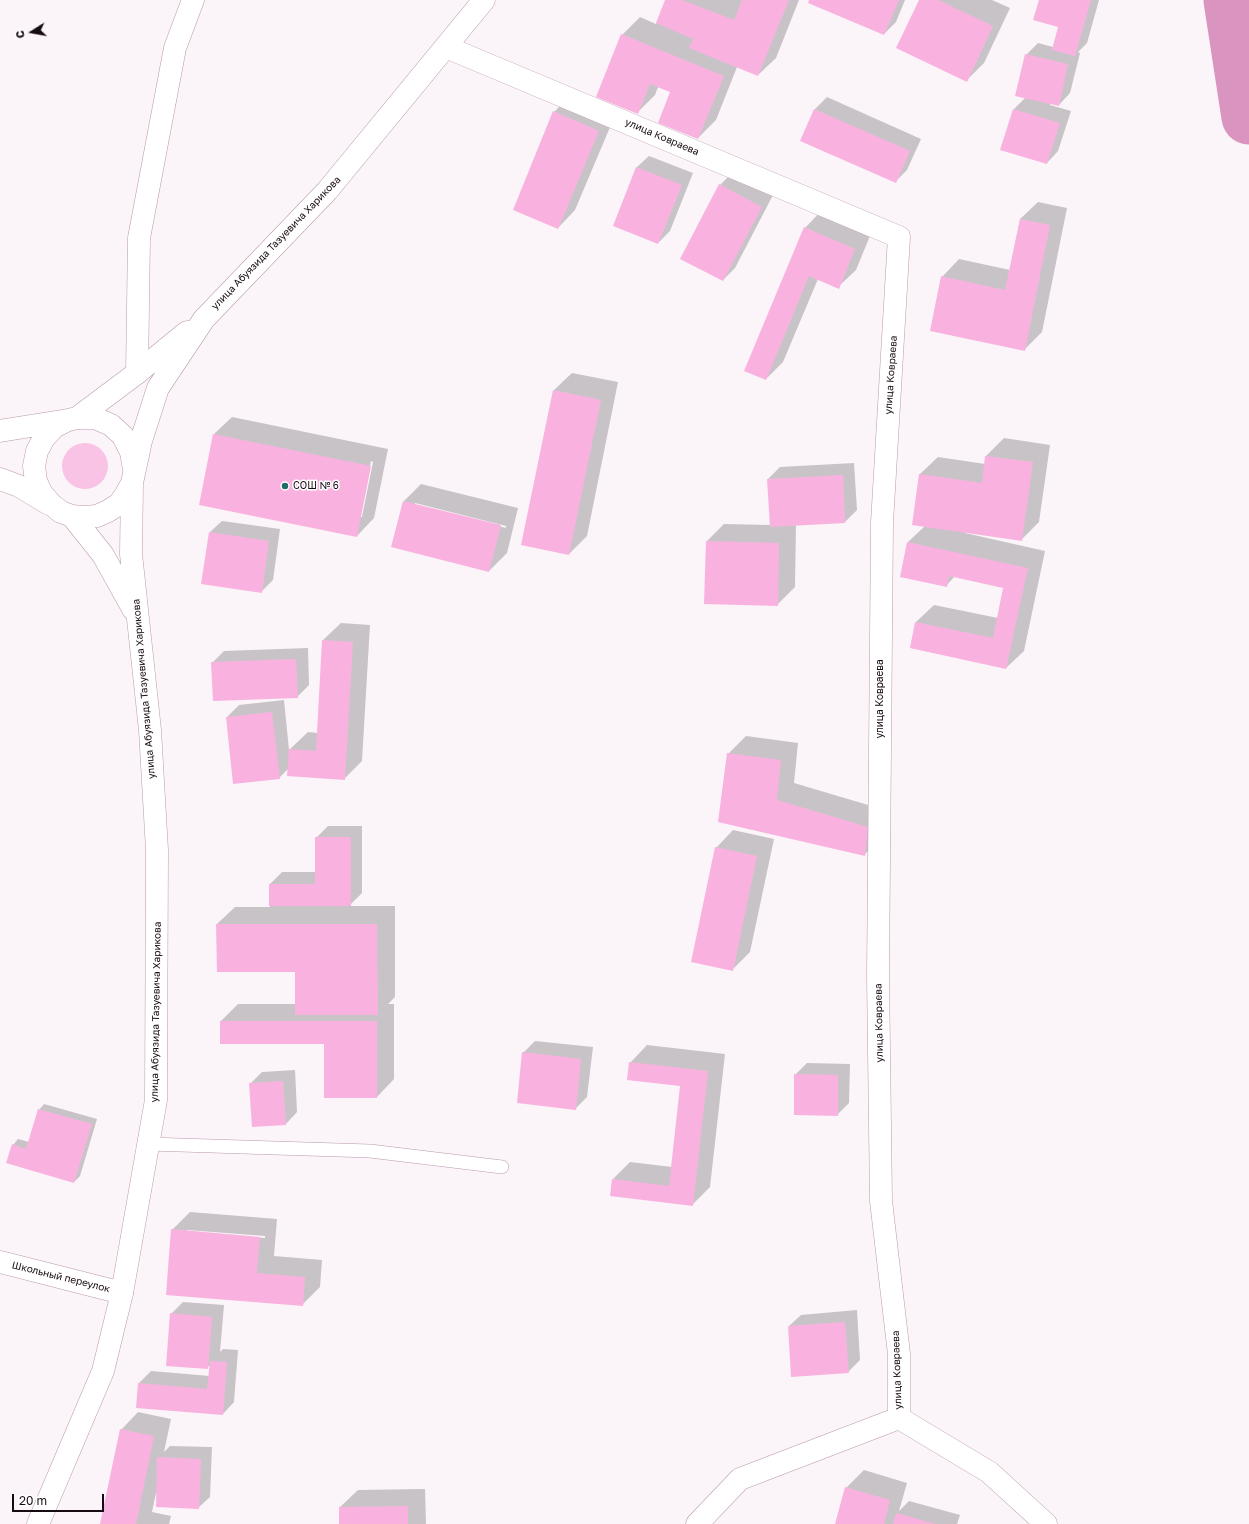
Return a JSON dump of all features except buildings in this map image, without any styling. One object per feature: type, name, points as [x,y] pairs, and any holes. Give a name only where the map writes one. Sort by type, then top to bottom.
[{"type":"street","points":[[137,373],[139,238],[175,48],[192,0]]},
{"type":"street","name":"улица Абуязида Тазуевича Харикова","points":[[38,1524],[103,1371],[122,1293],[156,1100],[157,850],[150,730],[132,554],[133,476],[141,441],[158,388],[204,318],[327,192],[484,0]]},
{"type":"street","name":"улица Ковраева","points":[[446,47],[899,237],[882,522],[878,976],[881,1201],[899,1354],[899,1418],[740,1479],[697,1524]]},
{"type":"street","points":[[52,506],[42,494],[36,481],[34,466],[37,451],[44,438],[54,427],[72,419],[137,373],[204,318]]},
{"type":"street","points":[[0,432],[72,419],[95,418],[110,425],[123,436],[131,452],[133,476],[119,504],[96,516],[84,517],[72,516],[19,486],[0,480]]},
{"type":"street","points":[[72,516],[103,555],[138,616]]},
{"type":"street","name":"Школьный переулок","points":[[0,1262],[122,1293]]},
{"type":"street","points":[[899,1418],[989,1472],[1046,1524]]},
{"type":"lane","points":[[148,1144],[370,1151],[502,1167]]},
{"type":"shaded area","points":[[90,443],[102,449],[107,457],[107,475],[102,483],[94,488],[80,489],[68,483],[63,475],[62,461],[68,449],[76,444]]},
{"type":"waterway","points":[[1231,0],[1249,117]]},
{"type":"place","name":"СОШ № 6","points":[[285,486]]}]
